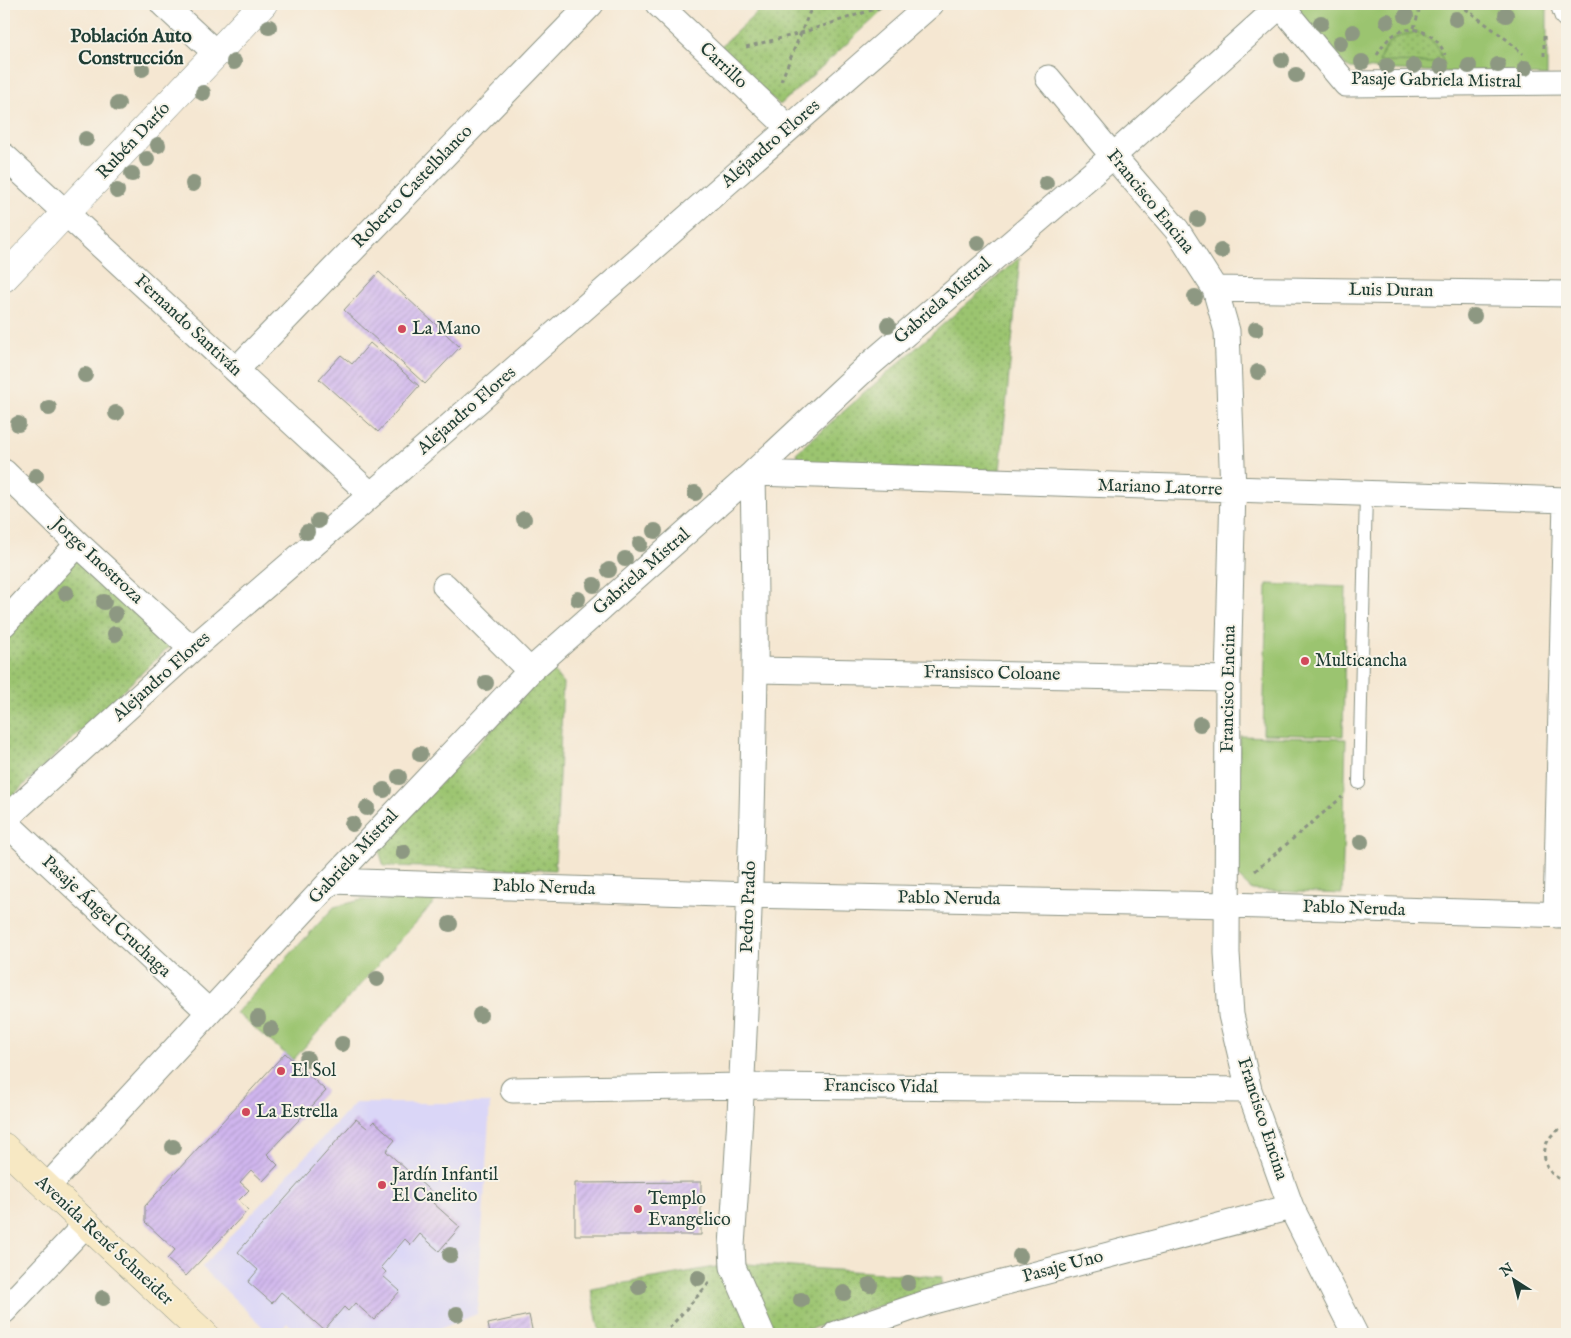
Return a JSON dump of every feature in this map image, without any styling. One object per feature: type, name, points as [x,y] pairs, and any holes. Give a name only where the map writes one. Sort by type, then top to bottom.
[{"type":"main road","name":"Avenida René Schneider","points":[[4,1147],[204,1334]]},
{"type":"street","points":[[163,4],[217,54]]},
{"type":"street","name":"Rubén Darío","points":[[4,278],[263,4]]},
{"type":"street","name":"Roberto Castelblanco","points":[[236,370],[591,4]]},
{"type":"street","name":"Carrillo","points":[[658,4],[789,128]]},
{"type":"street","name":"Alejandro Flores","points":[[4,821],[192,649],[371,495],[931,4]]},
{"type":"street","name":"Pasaje Gabriela Mistral","points":[[1281,4],[1346,84],[1552,79]]},
{"type":"street","name":"Gabriela Mistral","points":[[47,1187],[530,671],[753,473],[869,365],[1113,156],[1281,4]]},
{"type":"street","points":[[1563,4],[1567,15]]},
{"type":"street","name":"Francisco Encina","points":[[1048,78],[1177,230],[1215,289],[1227,331],[1233,490],[1228,678],[1227,952],[1232,1015],[1249,1090],[1291,1207],[1355,1334]]},
{"type":"street","name":"Fernando Santiván","points":[[4,156],[371,495]]},
{"type":"street","name":"Luis Duran","points":[[1215,289],[1567,294]]},
{"type":"street","name":"Jorge Inostroza","points":[[4,472],[78,544],[192,649]]},
{"type":"street","name":"Mariano Latorre","points":[[753,473],[1567,500]]},
{"type":"street","name":"Pedro Prado","points":[[753,473],[755,670],[750,895],[742,1086],[732,1246],[733,1266],[762,1334]]},
{"type":"street","points":[[1561,915],[1567,500]]},
{"type":"street","points":[[4,624],[78,544]]},
{"type":"street","points":[[445,586],[530,671]]},
{"type":"street","name":"Fransisco Coloane","points":[[755,670],[1228,678]]},
{"type":"street","name":"Pasaje Ángel Cruchaga","points":[[4,821],[209,1012]]},
{"type":"street","name":"Pablo Neruda","points":[[331,882],[750,895],[1228,905],[1561,915]]},
{"type":"street","name":"Francisco Vidal","points":[[513,1090],[742,1086],[1249,1090]]},
{"type":"street","name":"Pasaje Uno","points":[[836,1334],[926,1303],[1291,1207]]},
{"type":"street","points":[[4,1311],[86,1224]]},
{"type":"lane","points":[[1358,783],[1366,494]]},
{"type":"path","points":[[769,109],[813,4]]},
{"type":"path","points":[[1414,28],[1421,4]]},
{"type":"path","points":[[1459,4],[1506,39],[1552,79]]},
{"type":"path","points":[[711,55],[801,33],[888,5]]},
{"type":"path","points":[[1544,24],[1552,79]]},
{"type":"path","points":[[1367,84],[1374,60],[1384,43],[1396,34],[1414,28],[1434,37],[1442,47],[1446,61],[1446,83]]},
{"type":"path","points":[[1255,871],[1358,783]]},
{"type":"path","points":[[1567,1127],[1549,1138],[1544,1156],[1551,1172],[1557,1178],[1567,1181]]},
{"type":"path","points":[[664,1334],[714,1277],[733,1266]]},
{"type":"shaded area","name":"Jardín Infantil El Canelito","points":[[355,1103],[490,1103],[477,1314],[427,1334],[299,1334],[287,1323],[279,1334],[270,1334],[202,1267]]},
{"type":"green space","points":[[766,4],[890,4],[780,105],[718,49]]},
{"type":"green space","points":[[1300,4],[1547,4],[1547,76],[1348,68],[1295,9]]},
{"type":"green space","points":[[1415,33],[1426,37],[1434,43],[1443,63],[1379,62],[1384,49],[1391,41],[1401,36]]},
{"type":"green space","points":[[1020,257],[1000,471],[801,468],[796,453]]},
{"type":"green space","points":[[78,557],[171,645],[5,803],[4,638]]},
{"type":"green space","name":"Multicancha","points":[[1267,584],[1346,587],[1343,736],[1263,734]]},
{"type":"green space","points":[[551,668],[563,683],[555,870],[384,866],[378,848]]},
{"type":"green space","points":[[1240,736],[1346,739],[1342,894],[1252,890],[1235,874]]},
{"type":"green space","points":[[361,900],[436,900],[293,1060],[236,1013],[334,907]]},
{"type":"green space","points":[[747,1264],[942,1277],[941,1285],[796,1334],[600,1334],[591,1289],[721,1266]]},
{"type":"building","name":"La Mano","points":[[379,272],[460,347],[425,384],[344,310]]},
{"type":"building","points":[[370,343],[419,386],[378,432],[319,379],[341,355],[352,364]]},
{"type":"building","points":[[285,1053],[326,1091],[267,1154],[278,1165],[263,1181],[251,1170],[240,1182],[249,1190],[239,1200],[248,1210],[186,1276],[167,1259],[175,1250],[145,1222],[145,1206]]},
{"type":"building","points":[[356,1119],[367,1128],[374,1121],[395,1140],[386,1151],[438,1198],[433,1203],[460,1227],[439,1251],[420,1234],[411,1245],[405,1239],[381,1267],[386,1272],[383,1276],[400,1291],[374,1320],[355,1303],[348,1311],[344,1307],[324,1330],[281,1292],[272,1303],[248,1282],[258,1270],[238,1252]]},
{"type":"building","name":"Templo Evangelico","points":[[701,1182],[701,1235],[575,1235],[575,1183]]},
{"type":"building","points":[[529,1315],[533,1334],[490,1334],[488,1324]]},
{"type":"place","name":"La Mano","points":[[402,329]]},
{"type":"place","name":"Multicancha","points":[[1305,661]]},
{"type":"place","name":"El Sol","points":[[281,1071]]},
{"type":"place","name":"La Estrella","points":[[246,1112]]},
{"type":"place","name":"Jardín Infantil El Canelito","points":[[382,1185]]},
{"type":"place","name":"Templo Evangelico","points":[[638,1209]]},
{"type":"district","name":"Población Auto Construcción","points":[[131,48]]}]
